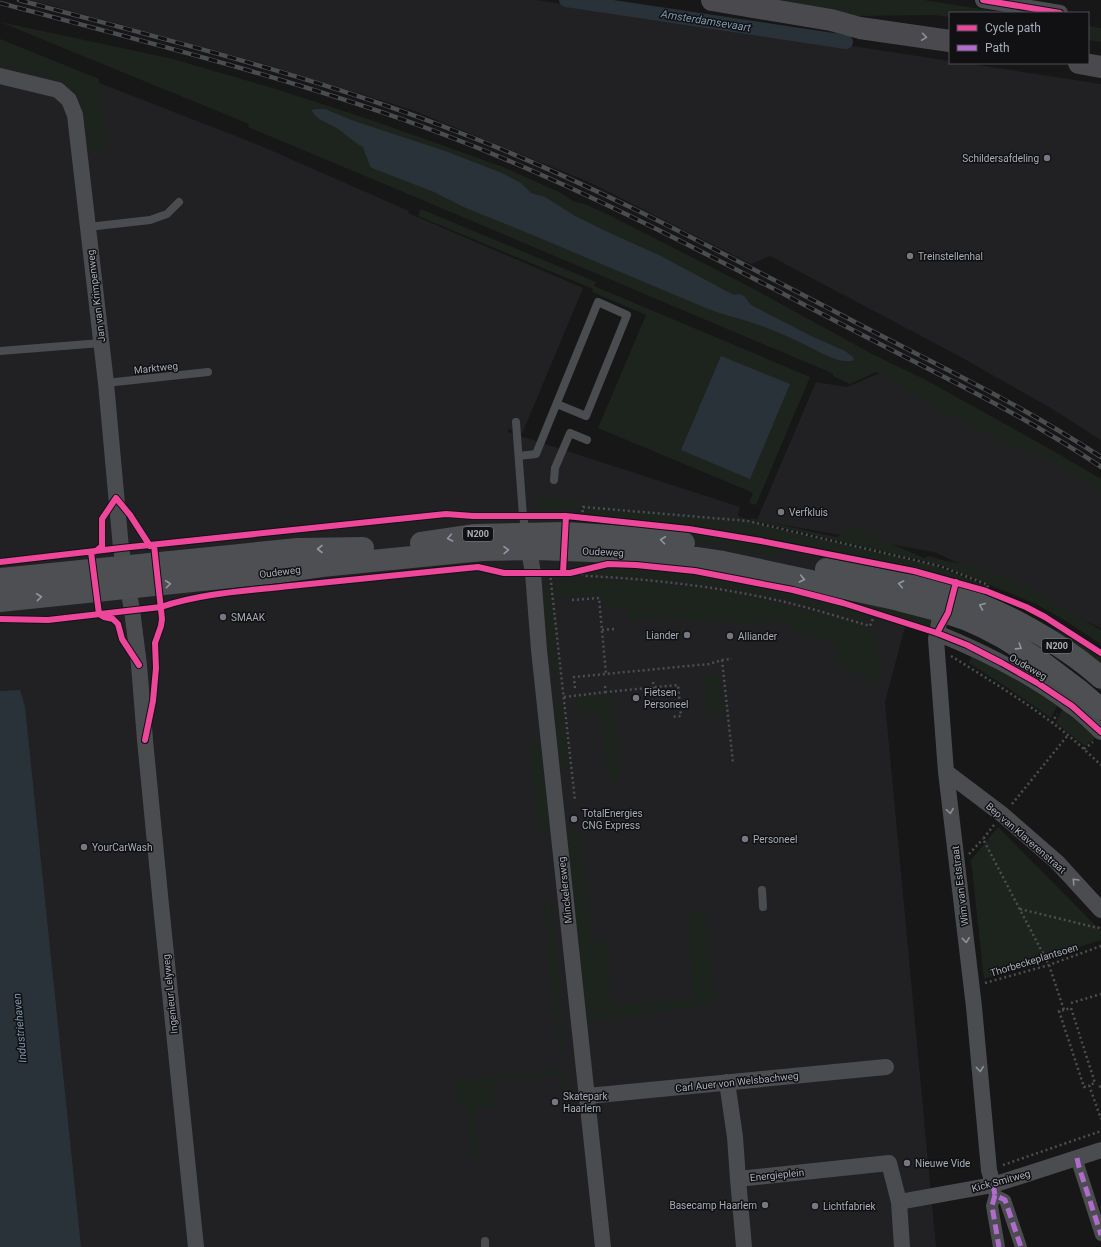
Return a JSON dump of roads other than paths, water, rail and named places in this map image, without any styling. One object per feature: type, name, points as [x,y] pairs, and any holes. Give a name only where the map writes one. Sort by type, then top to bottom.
[{"type":"main road","points":[[712,0],[831,20],[860,28],[949,41]]},
{"type":"main road","points":[[831,20],[895,20],[935,23],[949,26]]},
{"type":"main road","points":[[1089,49],[1101,51]]},
{"type":"main road","points":[[1085,64],[1101,67]]},
{"type":"main road","name":"Oudeweg","points":[[0,601],[482,550],[528,542],[565,533],[642,538],[708,546],[953,595],[998,613],[1051,642],[1099,675]]},
{"type":"main road","name":"Oudeweg","points":[[0,579],[298,549],[378,548],[475,534],[528,542],[564,550],[696,558],[723,562],[895,599],[941,611],[985,628],[1019,647],[1059,674],[1101,709]]},
{"type":"main road","points":[[1059,674],[1074,674],[1101,695]]},
{"type":"street","points":[[983,0],[1054,12]]},
{"type":"street","name":"Jan van Krimpenweg","points":[[0,76],[58,90],[69,100],[75,115],[106,383],[124,567]]},
{"type":"street","name":"Minckelersweg","points":[[528,542],[533,573],[539,657],[588,1096],[603,1247]]},
{"type":"street","name":"Ingenieur Lelyweg","points":[[124,567],[133,617],[139,665],[159,889],[196,1247]]},
{"type":"street","name":"Wim van Eststraat","points":[[933,590],[939,599],[941,611],[936,639],[936,650],[946,772],[971,987],[990,1170],[994,1190]]},
{"type":"street","name":"Oudeweg","points":[[937,633],[972,648],[1039,684],[1072,706],[1101,732]]},
{"type":"street","name":"Bep van Klaverenstraat","points":[[946,772],[1003,815],[1057,862],[1101,910]]},
{"type":"street","name":"Carl Auer von Welsbachweg","points":[[588,1096],[886,1067]]},
{"type":"street","name":"Energieplein","points":[[728,1082],[735,1137],[738,1179],[889,1163],[899,1202]]},
{"type":"street","name":"Kick Smitweg","points":[[899,1202],[994,1190],[1101,1150]]},
{"type":"street","points":[[1077,1158],[1101,1235]]},
{"type":"street","points":[[738,1179],[742,1247]]},
{"type":"street","points":[[994,1190],[992,1206],[999,1247]]},
{"type":"street","points":[[994,1190],[1005,1200],[1021,1247]]},
{"type":"street","points":[[899,1202],[902,1247]]},
{"type":"lane","points":[[88,227],[150,220],[167,214],[180,202]]},
{"type":"lane","points":[[519,456],[536,454],[598,302],[627,315],[586,416],[557,404]]},
{"type":"lane","points":[[0,351],[101,343]]},
{"type":"lane","name":"Marktweg","points":[[106,383],[208,372]]},
{"type":"lane","points":[[516,422],[523,516],[528,542]]},
{"type":"lane","points":[[554,480],[555,468],[570,433],[587,440]]},
{"type":"lane","points":[[762,890],[763,907]]},
{"type":"water","points":[[325,109],[354,121],[445,151],[502,173],[521,183],[531,193],[545,197],[575,216],[659,255],[734,295],[739,294],[744,296],[751,305],[813,337],[845,351],[853,357],[854,360],[842,361],[833,358],[786,336],[750,322],[711,310],[466,208],[434,192],[372,168],[363,147],[339,129],[316,117],[312,110]]},
{"type":"water","points":[[721,356],[790,384],[750,479],[681,450]]},
{"type":"water","name":"Industriehaven","points":[[20,690],[25,707],[81,1247],[0,1247],[0,691]]},
{"type":"waterway","name":"Amsterdamsevaart","points":[[566,0],[846,42]]},
{"type":"railway","points":[[19,0],[290,75],[397,110],[502,149],[603,194],[703,243],[1009,402],[1101,457]]},
{"type":"railway","points":[[0,3],[224,63],[280,80],[390,115],[497,156],[649,225],[1008,411],[1071,447],[1101,467]]},
{"type":"place","name":"Schildersafdeling","points":[[1047,158]]},
{"type":"place","name":"Treinstellenhal","points":[[910,256]]},
{"type":"place","name":"Verfkluis","points":[[781,512]]},
{"type":"place","name":"SMAAK","points":[[223,617]]},
{"type":"place","name":"Liander","points":[[687,635]]},
{"type":"place","name":"Alliander","points":[[730,636]]},
{"type":"place","name":"Fietsen Personeel","points":[[636,698]]},
{"type":"place","name":"TotalEnergies CNG Express","points":[[574,819]]},
{"type":"place","name":"Personeel","points":[[745,839]]},
{"type":"place","name":"YourCarWash","points":[[84,847]]},
{"type":"place","name":"Skatepark Haarlem","points":[[555,1102]]},
{"type":"place","name":"Nieuwe Vide","points":[[907,1163]]},
{"type":"place","name":"Basecamp Haarlem","points":[[765,1205]]},
{"type":"place","name":"Lichtfabriek","points":[[815,1206]]}]
